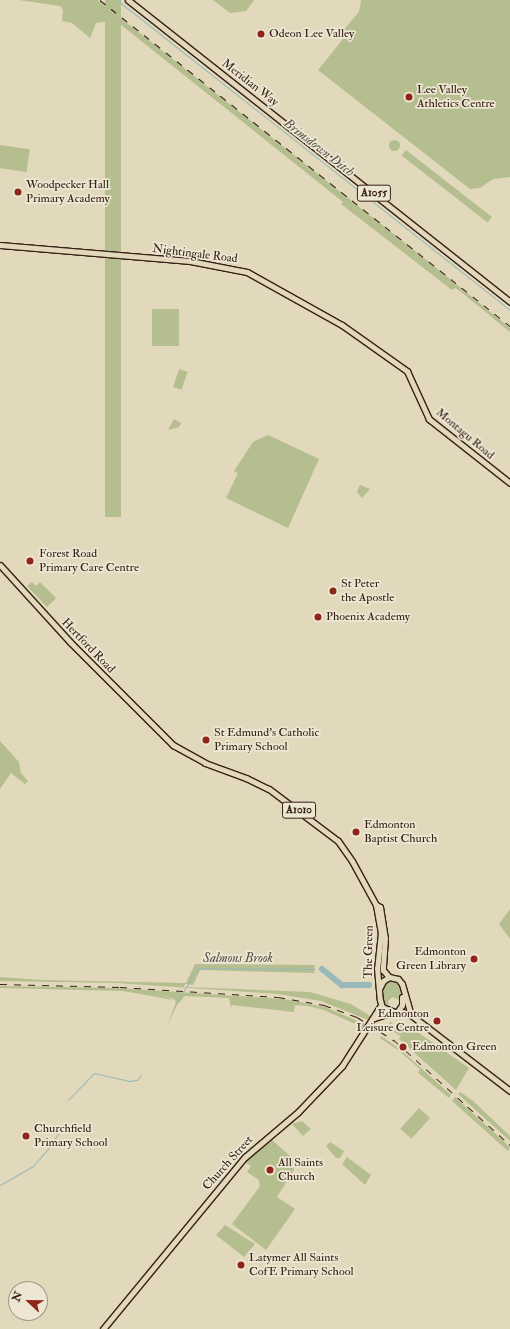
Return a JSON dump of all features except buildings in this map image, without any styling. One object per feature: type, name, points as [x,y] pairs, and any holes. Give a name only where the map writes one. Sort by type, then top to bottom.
[{"type":"main road","name":"Meridian Way","points":[[128,0],[510,302]]},
{"type":"main road","name":"Nightingale Road","points":[[0,245],[190,261],[237,268],[342,325],[407,371]]},
{"type":"main road","name":"Montagu Road","points":[[407,371],[429,419],[510,483]]},
{"type":"main road","name":"Hertford Road","points":[[0,565],[70,642],[181,750],[205,763],[252,780],[284,798],[333,837],[356,869]]},
{"type":"main road","name":"The Green","points":[[356,869],[376,905],[381,932],[377,963],[381,1005]]},
{"type":"main road","name":"The Green","points":[[376,905],[380,907],[384,930],[382,967],[389,977],[400,981],[403,994]]},
{"type":"main road","points":[[379,989],[383,981],[389,977]]},
{"type":"main road","points":[[374,1018],[396,1011],[402,1005],[403,994]]},
{"type":"main road","name":"A1010","points":[[403,994],[411,1015]]},
{"type":"main road","points":[[381,1005],[411,1015],[475,1066],[510,1091]]},
{"type":"main road","name":"Church Street","points":[[103,1329],[245,1156],[298,1112],[342,1066],[381,1005]]},
{"type":"green space","points":[[19,0],[98,0],[434,266],[510,328],[510,332],[460,291],[455,288],[452,290],[341,204],[343,202],[115,20],[96,23],[90,38],[72,23],[62,21],[63,10],[60,6]]},
{"type":"green space","points":[[105,0],[121,0],[121,517],[105,517]]},
{"type":"green space","points":[[213,0],[254,0],[246,11],[230,13]]},
{"type":"green space","points":[[361,0],[510,0],[510,177],[493,179],[480,188],[470,189],[318,70],[343,39],[341,33],[359,12]]},
{"type":"green space","points":[[392,140],[396,140],[398,141],[398,149],[392,150],[389,147],[389,143]]},
{"type":"green space","points":[[0,145],[30,149],[27,172],[0,168]]},
{"type":"green space","points":[[406,150],[492,217],[488,223],[402,156]]},
{"type":"green space","points":[[152,309],[179,309],[179,346],[152,346]]},
{"type":"green space","points":[[179,369],[188,372],[182,390],[173,387]]},
{"type":"green space","points":[[174,419],[181,423],[179,427],[168,430]]},
{"type":"green space","points":[[268,435],[319,459],[288,528],[226,498],[238,473],[234,471],[253,442]]},
{"type":"green space","points":[[360,485],[370,489],[362,498],[357,492]]},
{"type":"green space","points":[[32,582],[36,586],[40,582],[56,598],[47,607],[27,586]]},
{"type":"green space","points":[[0,741],[19,762],[21,773],[28,781],[25,784],[11,773],[0,789]]},
{"type":"green space","points":[[510,909],[510,939],[499,924]]},
{"type":"green space","points":[[195,964],[315,965],[314,973],[200,970],[193,985],[185,984],[184,987],[310,992],[351,1004],[370,1016],[368,1020],[321,1001],[278,994],[117,983],[0,981],[0,977],[42,980],[186,983]]},
{"type":"green space","points":[[389,980],[399,985],[401,993],[401,1001],[393,997],[388,1001],[390,1009],[383,1004],[382,998],[382,988],[385,981]]},
{"type":"green space","points":[[0,986],[118,988],[284,999],[325,1007],[365,1024],[362,1027],[324,1010],[308,1006],[295,1005],[294,1012],[232,1005],[231,1008],[229,998],[185,996],[177,1005],[167,1026],[176,1002],[174,999],[159,993],[174,1000],[123,991],[0,988]]},
{"type":"green space","points":[[391,1021],[393,1027],[396,1027],[396,1024],[404,1023],[409,1026],[469,1068],[456,1090],[399,1039],[401,1036],[387,1028]]},
{"type":"green space","points":[[381,1036],[401,1050],[451,1095],[449,1098],[418,1073],[420,1069],[398,1050],[380,1038]]},
{"type":"green space","points":[[460,1092],[472,1100],[510,1136],[510,1141],[458,1094]]},
{"type":"green space","points":[[455,1097],[510,1147],[508,1151],[452,1101]]},
{"type":"green space","points":[[419,1108],[430,1118],[411,1139],[400,1129]]},
{"type":"green space","points":[[302,1121],[311,1129],[303,1136],[292,1124]]},
{"type":"green space","points":[[271,1139],[292,1158],[294,1170],[277,1197],[295,1209],[266,1250],[232,1224],[260,1186],[259,1180],[247,1172],[251,1166],[245,1162]]},
{"type":"green space","points":[[330,1142],[344,1151],[340,1158],[336,1158],[326,1146]]},
{"type":"green space","points":[[347,1157],[371,1175],[365,1185],[342,1164]]},
{"type":"green space","points":[[225,1225],[255,1244],[244,1257],[216,1235]]},
{"type":"waterway","name":"Brimsdown Ditch","points":[[117,0],[510,310]]},
{"type":"waterway","name":"Salmons Brook","points":[[178,1000],[198,968],[315,969]]},
{"type":"waterway","name":"Salmons Brook","points":[[322,969],[342,985],[369,985]]},
{"type":"waterway","name":"Salmons Brook","points":[[68,1100],[94,1073],[129,1081],[137,1080],[141,1075]]},
{"type":"waterway","name":"Salmons Brook","points":[[0,1185],[33,1166],[47,1150],[62,1128]]},
{"type":"railway","points":[[100,0],[510,326]]},
{"type":"railway","points":[[0,984],[120,987],[278,997],[324,1005],[357,1017],[395,1041],[510,1145]]},
{"type":"place","name":"Odeon Lee Valley","points":[[261,34]]},
{"type":"place","name":"Lee Valley Athletics Centre","points":[[409,97]]},
{"type":"place","name":"Woodpecker Hall Primary Academy","points":[[18,192]]},
{"type":"place","name":"Forest Road Primary Care Centre","points":[[30,561]]},
{"type":"place","name":"St Peter the Apostle","points":[[333,591]]},
{"type":"place","name":"Phoenix Academy","points":[[318,617]]},
{"type":"place","name":"St Edmund's Catholic Primary School","points":[[206,740]]},
{"type":"place","name":"Edmonton Baptist Church","points":[[356,832]]},
{"type":"place","name":"Edmonton Green Library","points":[[474,959]]},
{"type":"place","name":"Edmonton Leisure Centre","points":[[437,1021]]},
{"type":"place","name":"Edmonton Green","points":[[403,1047]]},
{"type":"place","name":"Churchfield Primary School","points":[[26,1136]]},
{"type":"place","name":"All Saints Church","points":[[270,1170]]},
{"type":"place","name":"Latymer All Saints CofE Primary School","points":[[241,1265]]}]
